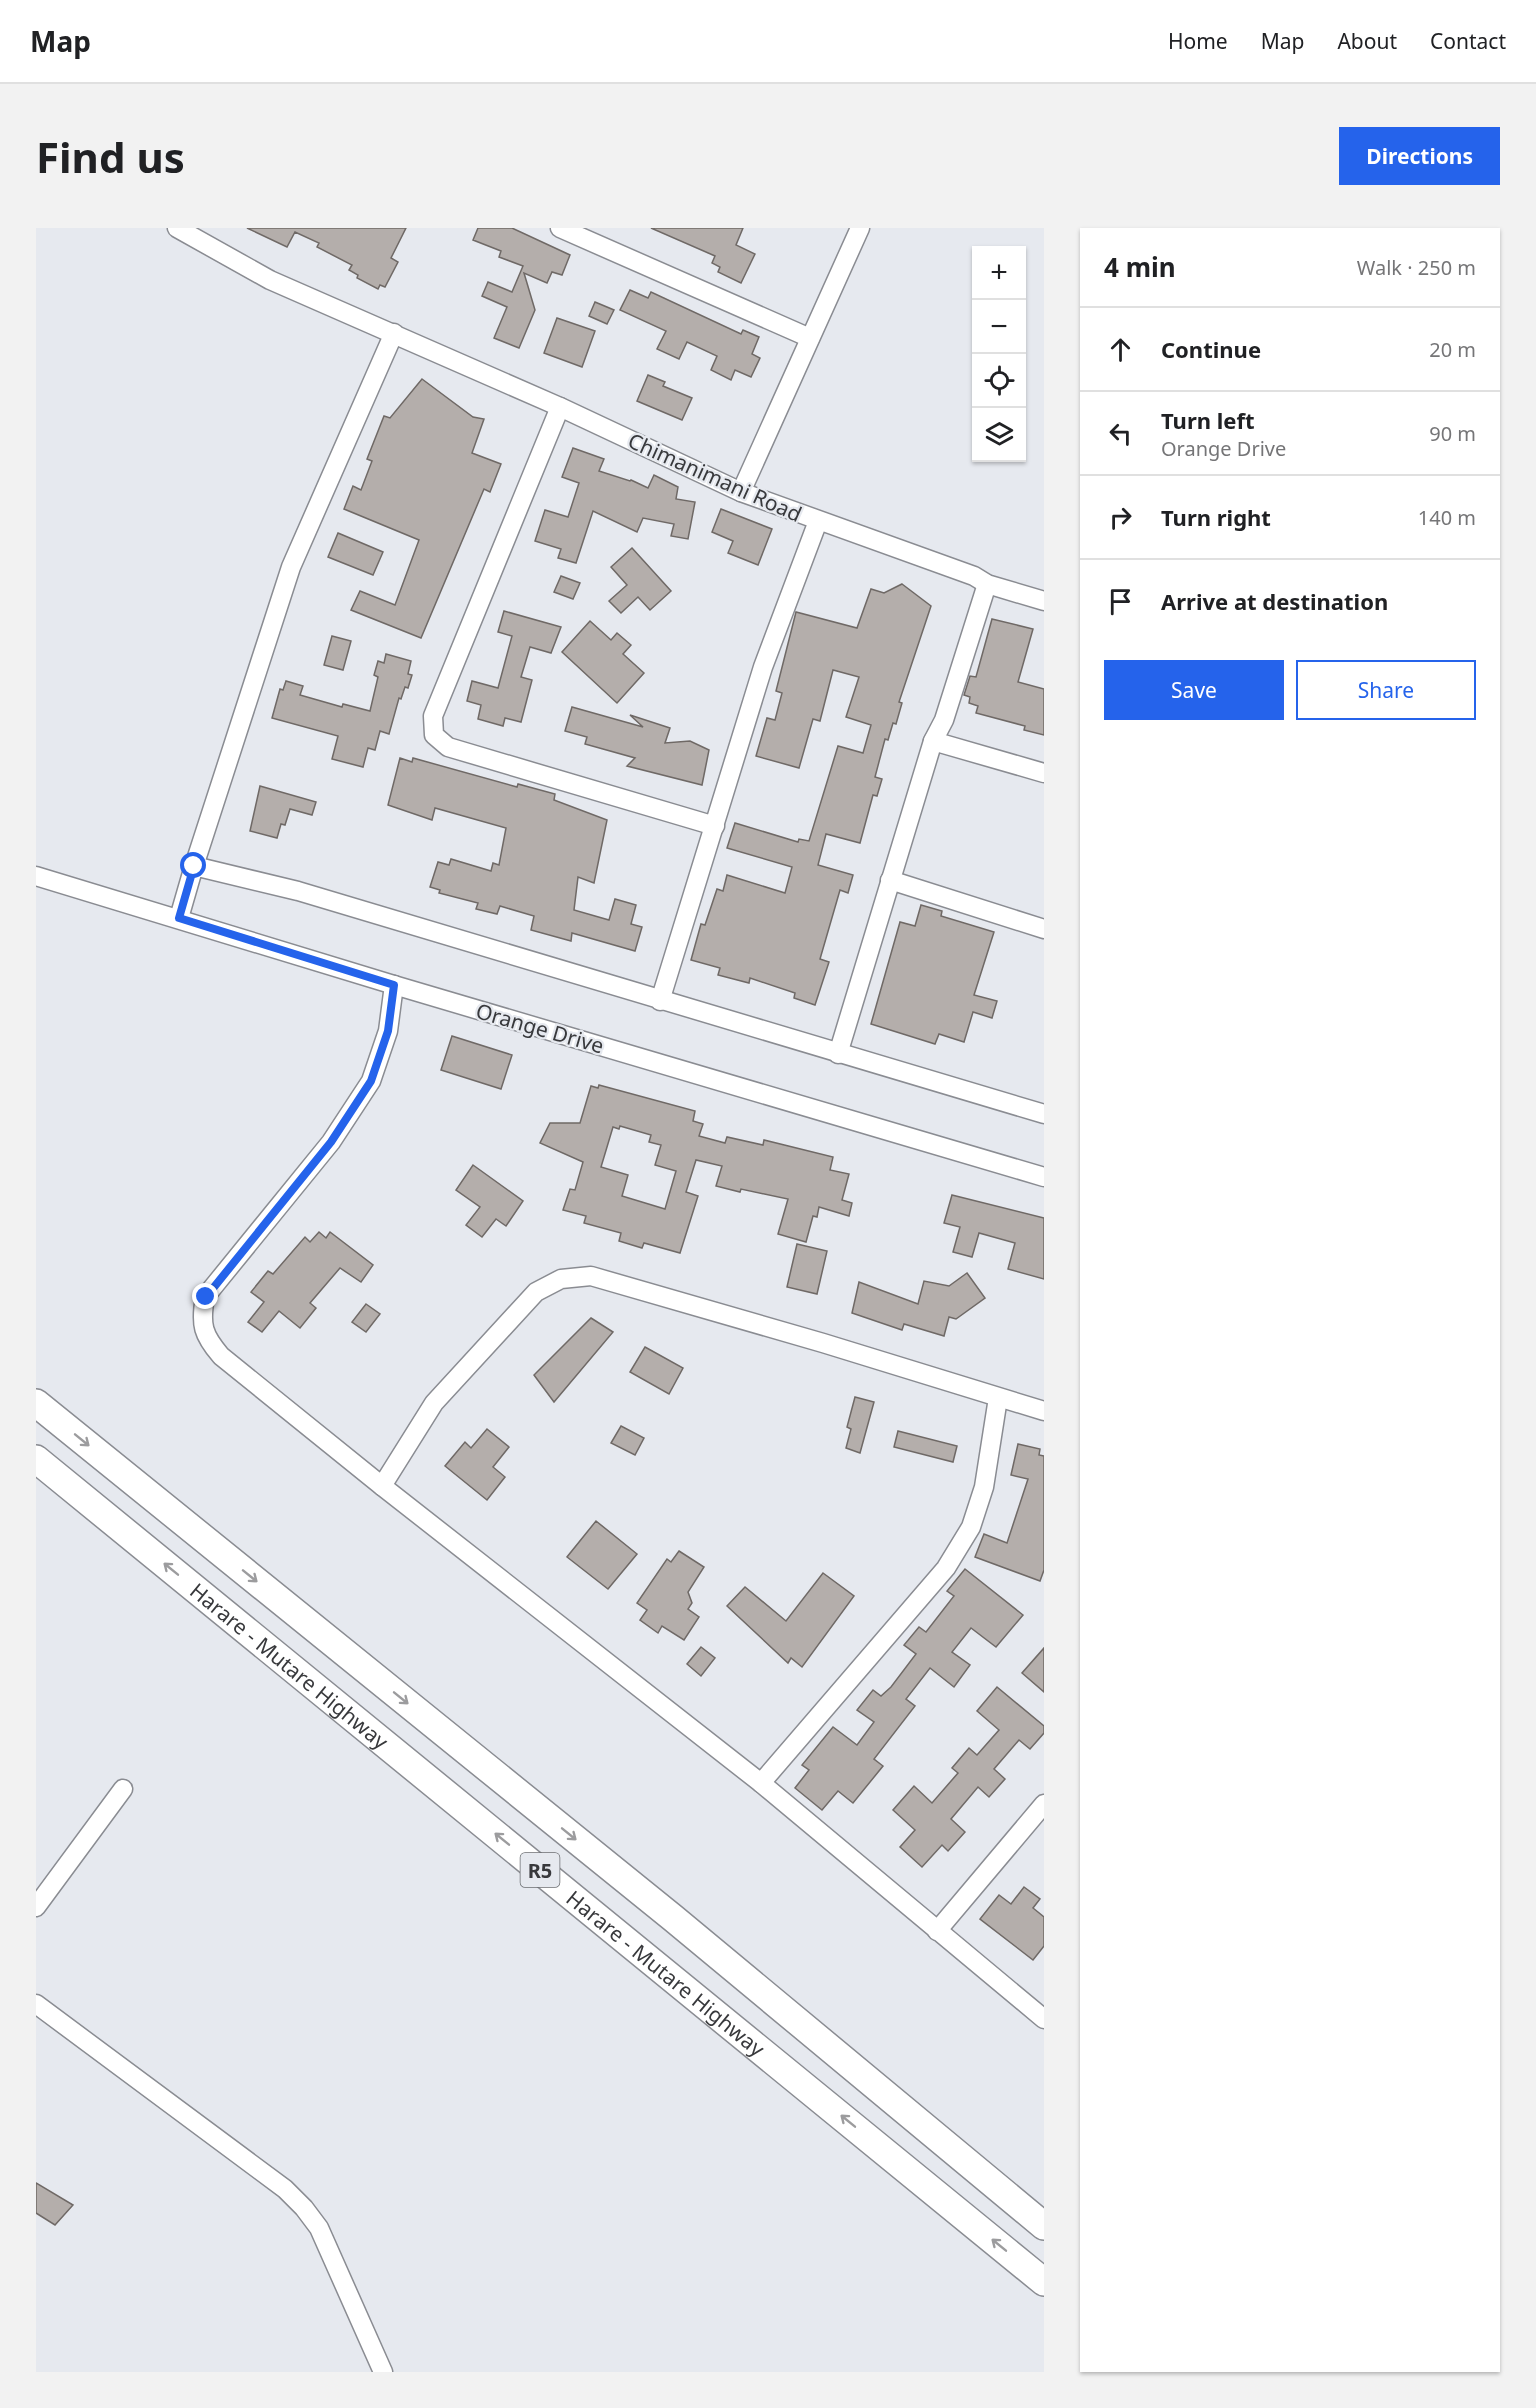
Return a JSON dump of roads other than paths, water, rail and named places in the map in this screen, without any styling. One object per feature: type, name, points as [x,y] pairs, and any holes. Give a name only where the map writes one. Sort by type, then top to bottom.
[{"type":"highway","name":"R5","points":[[36,1403],[655,1903],[1044,2226]]},
{"type":"highway","name":"Harare - Mutare Highway","points":[[36,1459],[1044,2282]]},
{"type":"street","name":"Chimanimani Road","points":[[177,228],[270,280],[560,407],[741,492],[974,576],[987,584],[1044,601]]},
{"type":"street","points":[[560,228],[810,338]]},
{"type":"street","points":[[741,492],[860,228]]},
{"type":"street","points":[[179,918],[291,567],[394,333]]},
{"type":"street","points":[[560,407],[433,716],[434,735],[447,747],[715,826]]},
{"type":"street","points":[[660,1001],[763,667],[818,521]]},
{"type":"street","points":[[838,1054],[933,741],[944,720],[987,584]]},
{"type":"street","points":[[933,741],[1044,773]]},
{"type":"street","points":[[194,866],[298,891],[1044,1114]]},
{"type":"street","name":"Orange Drive","points":[[36,876],[394,985],[1044,1177]]},
{"type":"street","points":[[890,880],[1044,929]]},
{"type":"street","points":[[394,985],[388,1031],[371,1081],[331,1142],[206,1297],[202,1316],[206,1338],[221,1356],[382,1486],[760,1782],[1044,2019]]},
{"type":"street","points":[[382,1486],[434,1403],[536,1292],[561,1279],[591,1276],[823,1343],[1044,1411]]},
{"type":"street","points":[[760,1782],[946,1568],[971,1527],[984,1487],[998,1398]]},
{"type":"street","points":[[36,1906],[123,1789]]},
{"type":"street","points":[[937,1931],[1044,1804]]},
{"type":"street","points":[[36,2004],[285,2189],[304,2208],[318,2228],[382,2372]]}]
